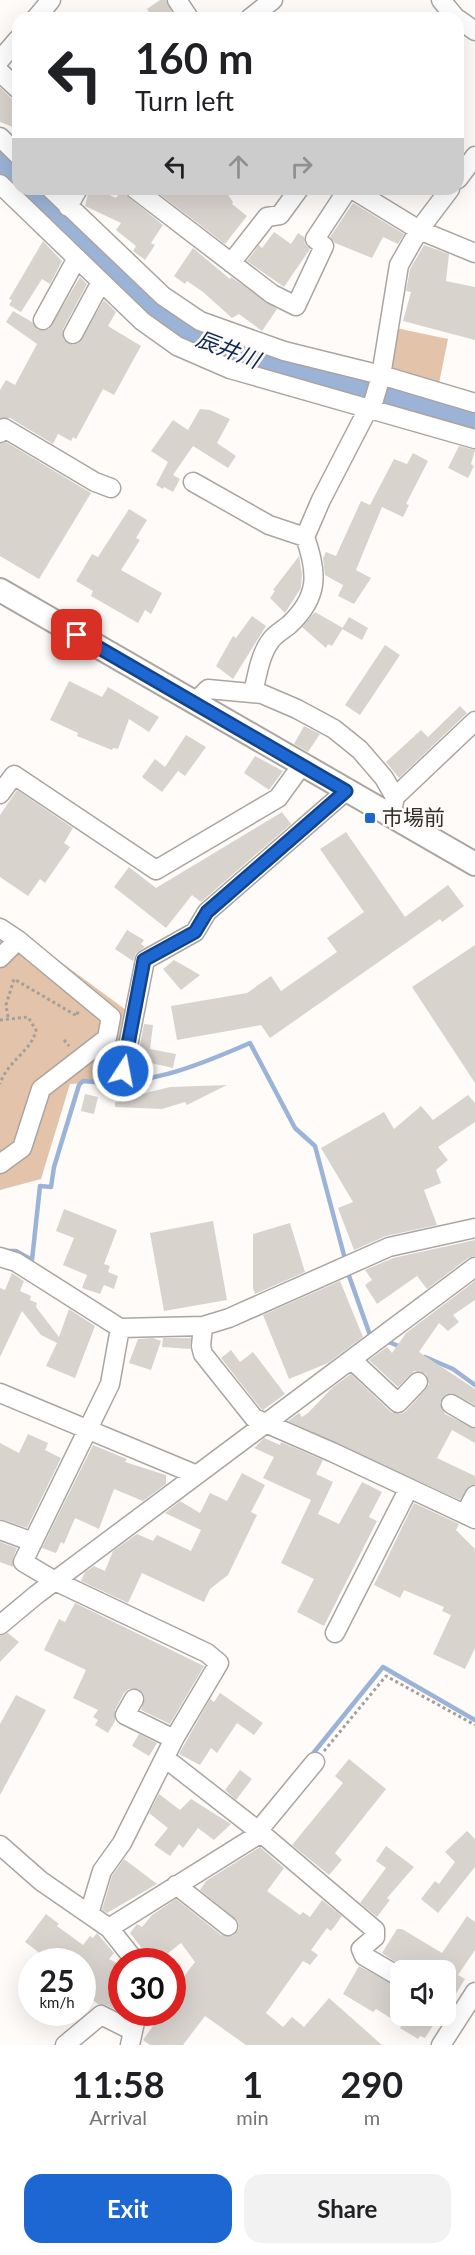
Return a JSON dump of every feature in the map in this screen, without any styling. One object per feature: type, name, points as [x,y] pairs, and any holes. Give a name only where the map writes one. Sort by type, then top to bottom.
[{"type":"main road","points":[[0,590],[346,791],[393,806],[475,864]]},
{"type":"street","points":[[41,12],[51,0]]},
{"type":"street","points":[[258,12],[273,0]]},
{"type":"street","points":[[441,0],[451,12]]},
{"type":"street","points":[[0,60],[12,46]]},
{"type":"street","points":[[0,72],[12,83]]},
{"type":"street","points":[[0,137],[12,149]]},
{"type":"street","points":[[464,171],[475,156]]},
{"type":"street","points":[[0,184],[142,321],[177,346],[230,369],[475,439]]},
{"type":"street","points":[[57,195],[163,296],[200,321],[284,351],[475,403]]},
{"type":"street","points":[[69,207],[75,195]]},
{"type":"street","points":[[143,195],[272,294],[296,306],[324,246],[315,239],[346,195]]},
{"type":"street","points":[[231,263],[267,217],[280,215],[295,195]]},
{"type":"street","points":[[360,195],[419,230],[474,250]]},
{"type":"street","points":[[253,693],[267,646],[298,615],[315,579],[315,563],[305,537],[321,500],[370,409],[381,376],[399,265],[419,230],[445,195]]},
{"type":"street","points":[[43,320],[77,258]]},
{"type":"street","points":[[73,334],[101,282]]},
{"type":"street","points":[[0,433],[4,428],[95,482],[111,488]]},
{"type":"street","points":[[193,482],[269,525],[305,537]]},
{"type":"street","points":[[194,702],[208,689],[253,693],[297,709],[334,729],[360,750],[384,778],[393,806],[475,721]]},
{"type":"street","points":[[0,794],[14,775],[156,870],[278,798],[302,765]]},
{"type":"street","points":[[123,1071],[144,960],[195,932],[207,912],[346,791]]},
{"type":"street","points":[[0,928],[18,940],[111,1017],[107,1038],[41,1089],[22,1148],[0,1164]]},
{"type":"street","points":[[0,958],[18,940]]},
{"type":"street","points":[[0,1257],[16,1262],[120,1328],[203,1326],[229,1318],[389,1247],[475,1228]]},
{"type":"street","points":[[0,1625],[475,1267]]},
{"type":"street","points":[[203,1326],[201,1347],[203,1354],[254,1418],[470,1516],[475,1495]]},
{"type":"street","points":[[90,1910],[102,1871],[122,1843],[174,1739],[219,1663],[207,1653],[56,1581],[23,1562],[110,1384],[120,1328]]},
{"type":"street","points":[[352,1360],[398,1403],[418,1382]]},
{"type":"street","points":[[0,1393],[197,1475]]},
{"type":"street","points":[[451,1404],[475,1418]]},
{"type":"street","points":[[335,1633],[409,1488]]},
{"type":"street","points":[[0,1530],[33,1542]]},
{"type":"street","points":[[134,1699],[125,1715],[174,1739]]},
{"type":"street","points":[[165,1758],[259,1832],[375,1930],[375,1937],[361,1949],[364,1956],[390,1971]]},
{"type":"street","points":[[109,1928],[259,1832],[315,1762]]},
{"type":"street","points":[[0,1845],[41,1881],[90,1910],[109,1928],[125,1948]]},
{"type":"street","points":[[176,1885],[228,1926]]},
{"type":"street","points":[[456,2006],[475,1992]]},
{"type":"street","points":[[65,2045],[101,2015],[131,2038]]},
{"type":"street","points":[[441,2045],[447,2026]]},
{"type":"path","points":[[8,1017],[6,1005],[14,979],[77,1016],[79,1012],[71,1004]]},
{"type":"path","points":[[0,1020],[8,1017],[28,1017],[36,1030],[32,1042],[3,1072],[0,1084]]},
{"type":"path","points":[[315,1762],[386,1676],[475,1725]]},
{"type":"shaded area","points":[[396,328],[448,339],[438,388],[388,368]]},
{"type":"shaded area","points":[[0,917],[130,1013],[114,1081],[70,1084],[41,1179],[0,1190]]},
{"type":"building","points":[[160,0],[166,0],[172,12],[149,12],[147,9]]},
{"type":"building","points":[[0,87],[12,98],[12,127],[0,122]]},
{"type":"building","points":[[88,195],[110,195],[116,198],[118,195],[126,195],[163,225],[151,243],[155,245],[145,260],[133,251],[136,246],[116,230],[121,223],[85,206]]},
{"type":"building","points":[[161,195],[228,195],[232,204],[247,216],[225,244]]},
{"type":"building","points":[[353,203],[404,234],[398,244],[383,237],[372,258],[335,243],[330,237]]},
{"type":"building","points":[[274,232],[291,244],[298,233],[304,237],[305,244],[310,249],[284,287],[247,261],[259,245],[262,248]]},
{"type":"building","points":[[43,241],[62,261],[50,284],[42,279],[21,312],[9,305],[12,300],[9,299]]},
{"type":"building","points":[[424,245],[449,254],[446,281],[475,287],[475,340],[403,321],[411,292],[406,291],[410,269]]},
{"type":"building","points":[[193,248],[230,279],[231,277],[277,309],[262,331],[239,314],[232,318],[203,292],[187,281],[185,284],[174,276]]},
{"type":"building","points":[[80,277],[87,284],[63,329],[64,340],[73,345],[79,343],[104,300],[116,312],[108,326],[141,346],[114,395],[103,389],[76,439],[73,437],[71,441],[58,434],[53,444],[10,418],[0,418],[0,390],[6,380],[15,385],[37,344],[6,322],[13,311],[32,322],[38,330],[49,329]]},
{"type":"building","points":[[200,409],[210,410],[230,419],[217,443],[236,456],[228,468],[193,446],[173,475],[180,479],[173,492],[164,487],[163,489],[156,485],[168,462],[151,451],[173,420],[188,430]]},
{"type":"building","points":[[6,442],[91,493],[39,579],[0,556],[0,444]]},
{"type":"building","points":[[459,446],[475,450],[471,464],[474,466],[468,478],[448,468]]},
{"type":"building","points":[[413,453],[428,461],[406,504],[409,505],[403,517],[382,507],[356,570],[371,578],[354,604],[338,596],[343,585],[325,575],[323,558],[326,552],[336,556],[361,501],[370,505],[394,459],[407,464]]},
{"type":"building","points":[[129,509],[147,520],[136,538],[140,540],[121,570],[162,593],[151,614],[145,610],[138,623],[91,596],[93,591],[76,581],[92,554],[98,557]]},
{"type":"building","points":[[299,556],[302,574],[301,588],[285,613],[270,598],[275,591],[273,590]]},
{"type":"building","points":[[315,612],[343,628],[332,646],[328,644],[326,648],[302,627]]},
{"type":"building","points":[[252,616],[266,626],[233,679],[216,666],[233,636],[236,638]]},
{"type":"building","points":[[349,617],[368,628],[362,640],[342,629]]},
{"type":"building","points":[[385,645],[400,655],[360,715],[345,705]]},
{"type":"building","points":[[69,681],[102,697],[108,687],[159,717],[149,732],[129,719],[118,749],[113,748],[112,750],[77,736],[78,733],[50,720]]},
{"type":"building","points":[[460,706],[467,713],[399,778],[386,762],[421,730],[428,737]]},
{"type":"building","points":[[304,726],[320,734],[308,752],[294,744]]},
{"type":"building","points":[[186,735],[206,747],[185,776],[178,771],[162,792],[142,777],[155,759],[165,767]]},
{"type":"building","points":[[255,756],[283,771],[269,790],[244,773]]},
{"type":"building","points":[[17,790],[73,828],[64,843],[70,847],[45,883],[40,879],[28,896],[0,877],[0,815]]},
{"type":"building","points":[[282,812],[291,824],[201,902],[192,895],[166,928],[114,887],[129,867],[156,888]]},
{"type":"building","points":[[346,832],[405,917],[448,885],[464,906],[442,922],[440,919],[270,1038],[261,1025],[177,1040],[171,1006],[247,993],[271,976],[281,991],[337,952],[327,938],[364,912],[320,849]]},
{"type":"building","points":[[127,930],[144,940],[141,944],[145,947],[136,953],[133,961],[115,949]]},
{"type":"building","points":[[475,945],[475,1083],[412,987]]},
{"type":"building","points":[[174,960],[200,975],[181,990],[163,969]]},
{"type":"building","points":[[144,1024],[153,1025],[150,1049],[176,1054],[173,1068],[137,1060]]},
{"type":"building","points":[[227,1085],[187,1105],[185,1102],[162,1109],[115,1107],[115,1102],[121,1101],[121,1090],[126,1090],[126,1088],[142,1087],[142,1094],[170,1087]]},
{"type":"building","points":[[85,1094],[98,1097],[94,1114],[81,1111]]},
{"type":"building","points":[[468,1095],[475,1103],[475,1122],[438,1147],[448,1160],[436,1170],[441,1183],[424,1190],[437,1225],[386,1236],[354,1250],[338,1208],[353,1202],[321,1148],[384,1112],[394,1129],[421,1106],[433,1120]]},
{"type":"building","points":[[64,1209],[117,1230],[104,1264],[110,1266],[108,1272],[118,1276],[114,1289],[104,1285],[100,1294],[82,1288],[87,1275],[63,1265],[74,1238],[56,1231]]},
{"type":"building","points":[[213,1221],[227,1300],[164,1311],[150,1233]]},
{"type":"building","points":[[290,1223],[305,1272],[255,1294],[253,1234]]},
{"type":"building","points":[[475,1240],[475,1256],[468,1258],[427,1289],[417,1276],[377,1304],[365,1285],[372,1280],[365,1270],[393,1258]]},
{"type":"building","points":[[12,1273],[24,1281],[20,1291],[31,1296],[30,1300],[37,1303],[36,1307],[59,1337],[69,1309],[95,1326],[75,1378],[46,1366],[57,1343],[41,1335],[22,1311],[0,1357],[0,1288],[5,1290]]},
{"type":"building","points":[[340,1281],[363,1337],[328,1363],[289,1379],[263,1315]]},
{"type":"building","points":[[475,1281],[475,1300],[453,1315],[459,1322],[448,1331],[439,1323],[419,1352],[475,1389],[475,1405],[452,1393],[445,1395],[440,1403],[445,1414],[475,1429],[475,1443],[452,1430],[437,1458],[475,1476],[475,1484],[469,1486],[460,1500],[288,1421],[299,1413],[302,1417],[308,1413],[333,1387],[351,1374],[391,1412],[401,1414],[406,1411],[429,1384],[426,1374],[414,1371],[398,1387],[369,1360],[387,1347],[392,1353],[406,1333]]},
{"type":"building","points":[[153,1338],[161,1341],[151,1370],[129,1363],[138,1339]]},
{"type":"building","points":[[163,1338],[191,1338],[190,1349],[162,1347]]},
{"type":"building","points":[[231,1350],[240,1362],[253,1352],[285,1394],[263,1410],[261,1409],[221,1358]]},
{"type":"building","points":[[28,1434],[48,1443],[45,1450],[61,1458],[27,1528],[0,1519],[0,1443],[19,1453]]},
{"type":"building","points":[[264,1438],[280,1445],[281,1442],[323,1460],[316,1474],[333,1482],[318,1514],[339,1524],[362,1482],[382,1492],[369,1517],[377,1521],[324,1626],[297,1612],[314,1579],[281,1563],[311,1500],[263,1478],[274,1457],[254,1448]]},
{"type":"building","points":[[93,1445],[127,1459],[125,1462],[166,1475],[166,1484],[143,1501],[114,1489],[99,1529],[75,1518],[64,1544],[61,1542],[56,1553],[42,1548]]},
{"type":"building","points":[[242,1473],[265,1485],[251,1512],[257,1515],[228,1575],[210,1589],[204,1602],[142,1573],[128,1603],[81,1581],[85,1572],[94,1566],[105,1571],[113,1551],[137,1534],[153,1541],[157,1535],[191,1551],[201,1530],[165,1513],[180,1501],[200,1513],[210,1493],[227,1501]]},
{"type":"building","points":[[414,1503],[459,1524],[456,1530],[475,1549],[475,1648],[465,1669],[433,1654],[451,1615],[442,1611],[444,1607],[404,1590],[400,1598],[374,1585]]},
{"type":"building","points":[[0,1542],[17,1548],[13,1558],[13,1567],[0,1562]]},
{"type":"building","points":[[75,1603],[204,1666],[170,1724],[141,1710],[145,1698],[139,1689],[129,1689],[124,1693],[115,1710],[115,1721],[108,1733],[95,1725],[98,1720],[93,1717],[98,1710],[73,1698],[86,1670],[44,1650],[59,1619],[65,1622]]},
{"type":"building","points":[[8,1633],[19,1642],[0,1662],[0,1636]]},
{"type":"building","points":[[220,1693],[263,1723],[254,1735],[237,1723],[217,1753],[211,1748],[200,1765],[179,1754],[210,1699],[214,1702]]},
{"type":"building","points":[[16,1695],[46,1710],[0,1795],[0,1724]]},
{"type":"building","points":[[139,1734],[157,1743],[149,1756],[132,1746]]},
{"type":"building","points":[[349,1759],[386,1789],[335,1853],[342,1860],[329,1875],[292,1845],[343,1783],[335,1776]]},
{"type":"building","points":[[240,1770],[252,1779],[236,1800],[225,1790]]},
{"type":"building","points":[[159,1794],[180,1810],[191,1799],[231,1824],[214,1840],[198,1828],[183,1848],[179,1844],[170,1856],[154,1845],[168,1828],[149,1813]]},
{"type":"building","points":[[467,1831],[475,1839],[475,1867],[438,1913],[421,1899],[435,1881],[439,1884],[455,1862],[445,1852]]},
{"type":"building","points":[[386,1846],[414,1867],[387,1898],[390,1900],[377,1917],[360,1903],[386,1868],[376,1861]]},
{"type":"building","points":[[260,1847],[284,1868],[267,1891],[300,1915],[303,1912],[310,1917],[322,1900],[342,1916],[331,1931],[327,1928],[311,1950],[318,1955],[310,1965],[303,1961],[266,2013],[283,2027],[292,2017],[304,2027],[329,1998],[382,2045],[246,2045],[205,2016],[183,2045],[150,2045],[143,2040],[153,2026],[186,2026],[186,1974],[195,1962],[181,1943],[175,1948],[142,1948],[130,1933],[137,1924],[142,1927],[152,1915],[176,1899],[221,1935],[233,1936],[239,1928],[238,1921],[200,1890],[206,1881]]},
{"type":"building","points":[[124,1859],[157,1884],[107,1913],[102,1910],[112,1876]]},
{"type":"building","points":[[46,1914],[59,1924],[57,1926],[83,1945],[90,1936],[93,1938],[97,1933],[110,1948],[108,2006],[96,2002],[96,1948],[33,1948],[25,1942]]},
{"type":"building","points":[[467,1916],[475,1922],[475,1950],[458,1975],[465,1979],[456,1994],[456,1960],[392,1960],[382,1953],[397,1929],[402,1929],[442,1953]]},
{"type":"building","points":[[359,1966],[390,1983],[390,2018],[376,2009],[373,2012],[343,1994]]},
{"type":"building","points":[[401,2026],[433,2026],[425,2038],[420,2036],[418,2039],[400,2028]]},
{"type":"waterway","name":"辰井川","points":[[0,162],[12,173]]},
{"type":"waterway","name":"辰井川","points":[[35,195],[154,310],[190,334],[249,359],[475,422]]},
{"type":"waterway","points":[[6,1251],[16,1251],[32,1260],[40,1186],[51,1187],[54,1167],[79,1085],[83,1081],[127,1081],[169,1074],[250,1043],[295,1128],[315,1146],[345,1259]]},
{"type":"waterway","points":[[348,1273],[370,1335]]},
{"type":"waterway","points":[[389,1342],[403,1348]]},
{"type":"waterway","points":[[425,1357],[453,1369],[475,1385]]},
{"type":"waterway","points":[[311,1756],[383,1667],[475,1720]]},
{"type":"place","name":"市場前","points":[[370,818]]},
{"type":"route","points":[[77,635],[346,791],[207,912],[195,932],[144,960],[123,1071]]}]
